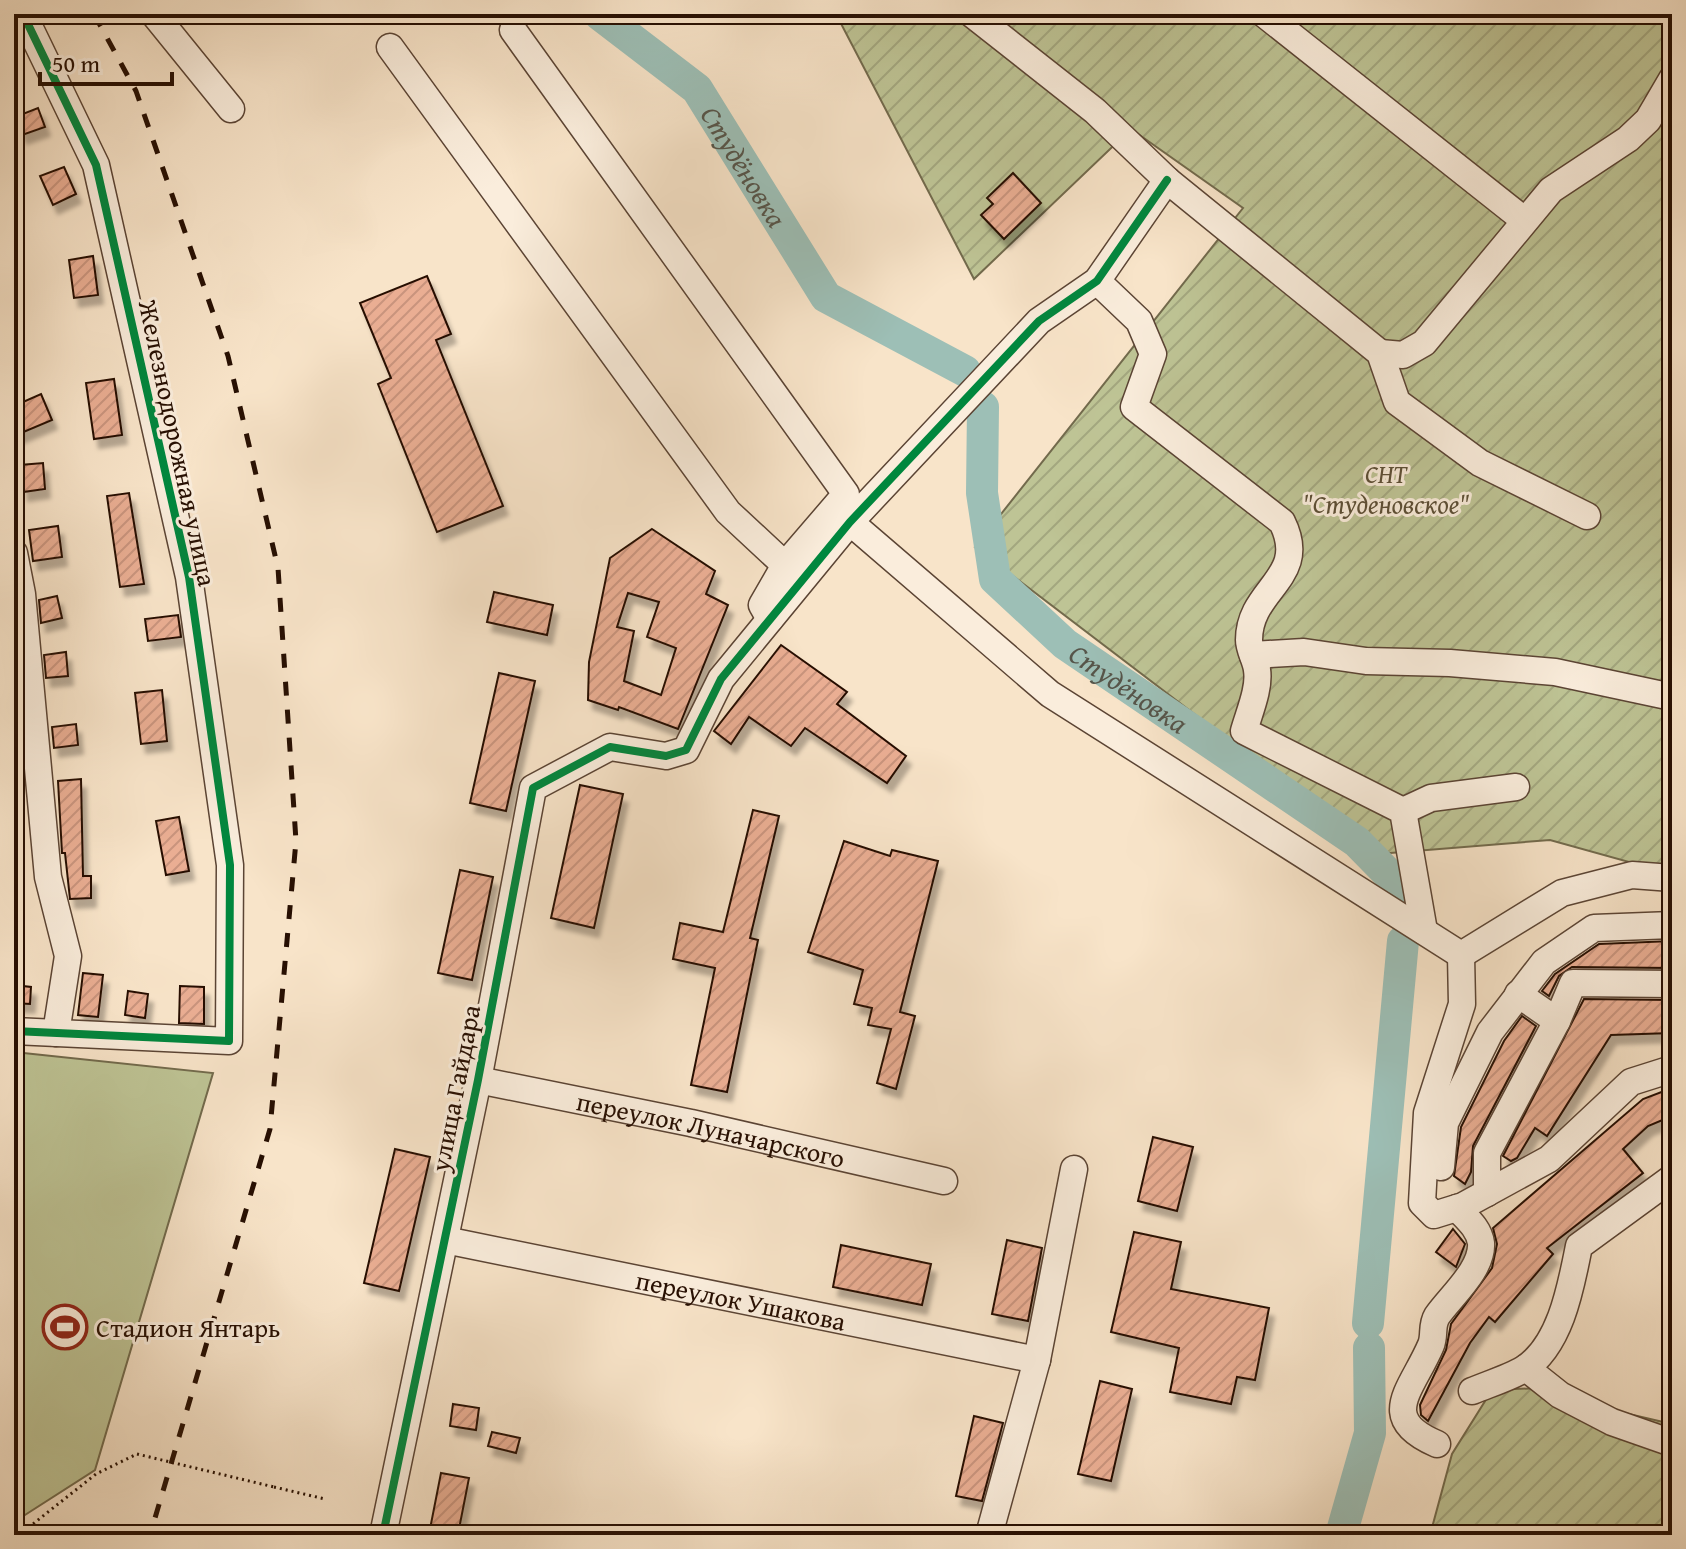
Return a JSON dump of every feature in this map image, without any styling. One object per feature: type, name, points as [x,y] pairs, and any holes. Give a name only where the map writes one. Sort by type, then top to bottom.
[{"type":"street","name":"Железнодорожная улица","points":[[23,14],[96,165],[189,577],[230,865],[229,1041],[56,1033]]},
{"type":"street","points":[[154,14],[231,109]]},
{"type":"street","points":[[972,14],[1095,111],[1167,180],[1380,353],[1397,402],[1480,463],[1587,516]]},
{"type":"street","points":[[1264,14],[1524,220]]},
{"type":"street","points":[[513,30],[846,494],[785,565],[762,605],[770,619],[850,522],[1039,321],[1097,281],[1167,180]]},
{"type":"street","points":[[390,47],[728,512],[785,565]]},
{"type":"street","points":[[1380,353],[1403,355],[1424,343],[1551,190],[1628,139],[1648,120],[1672,79]]},
{"type":"street","points":[[1097,281],[1139,321],[1153,354],[1134,407],[1282,522],[1292,542],[1291,557],[1257,610],[1249,640],[1258,673],[1244,731],[1403,811]]},
{"type":"street","points":[[850,522],[1050,694],[1461,955]]},
{"type":"street","points":[[14,553],[22,594],[48,877],[68,956],[56,1033],[14,1031]]},
{"type":"street","name":"улица Гайдара","points":[[383,1535],[478,1080],[533,788],[610,747],[666,756],[686,750],[721,679],[770,619]]},
{"type":"street","points":[[1253,655],[1304,652],[1366,661],[1450,663],[1555,672],[1672,697]]},
{"type":"street","points":[[1403,811],[1431,798],[1516,787]]},
{"type":"street","points":[[1403,811],[1424,931]]},
{"type":"street","points":[[1461,955],[1562,893],[1632,875],[1672,878]]},
{"type":"street","points":[[1447,1211],[1445,1123],[1490,1032],[1518,994],[1544,962],[1594,928],[1672,925]]},
{"type":"street","points":[[1461,955],[1462,1004],[1427,1113],[1422,1203],[1434,1215],[1487,1193],[1549,1159],[1631,1082],[1672,1069]]},
{"type":"street","points":[[1487,1193],[1487,1153],[1557,1021],[1573,983],[1672,984]]},
{"type":"street","points":[[1518,994],[1557,1021]]},
{"type":"street","name":"переулок Луначарского","points":[[478,1080],[691,1123],[944,1181]]},
{"type":"street","points":[[989,1535],[1037,1360],[1074,1169]]},
{"type":"street","points":[[1472,1391],[1526,1368],[1551,1339],[1572,1279],[1579,1246],[1672,1178]]},
{"type":"street","points":[[1437,1444],[1411,1433],[1402,1417],[1403,1404],[1433,1340],[1432,1324],[1474,1267],[1481,1245],[1477,1230],[1447,1211]]},
{"type":"street","name":"переулок Ушакова","points":[[445,1240],[1037,1360]]},
{"type":"street","points":[[1526,1368],[1560,1395],[1612,1422],[1668,1439]]},
{"type":"path","points":[[19,1535],[96,1474],[137,1454],[325,1499]]},
{"type":"green space","name":"СНТ \"Студеновское\"","points":[[836,14],[1672,14],[1672,874],[1550,840],[1378,854],[975,547],[1243,208],[1131,129],[974,279]]},
{"type":"green space","name":"Стадион Янтарь","points":[[14,1052],[213,1073],[95,1470],[14,1522]]},
{"type":"green space","points":[[1564,1387],[1603,1408],[1672,1424],[1672,1535],[1430,1535],[1452,1454],[1492,1390]]},
{"type":"building","points":[[38,108],[45,127],[22,135],[15,117]]},
{"type":"building","points":[[64,167],[76,194],[53,205],[40,176]]},
{"type":"building","points":[[1013,173],[1041,203],[1004,239],[981,215],[993,204],[987,198]]},
{"type":"building","points":[[93,256],[98,295],[74,298],[69,260]]},
{"type":"building","points":[[427,276],[451,334],[436,340],[503,506],[437,532],[378,384],[391,378],[360,303]]},
{"type":"building","points":[[114,379],[122,435],[94,439],[86,383]]},
{"type":"building","points":[[41,394],[52,420],[14,436],[14,406]]},
{"type":"building","points":[[43,463],[45,489],[23,492],[20,465]]},
{"type":"building","points":[[129,493],[144,584],[120,587],[107,496]]},
{"type":"building","points":[[58,526],[62,557],[33,561],[29,530]]},
{"type":"building","points":[[652,529],[715,571],[706,594],[728,605],[678,729],[619,707],[618,710],[588,700],[589,662],[610,558]],"holes":[[[628,593],[659,602],[647,637],[676,648],[661,695],[624,681],[634,631],[617,627]]]},
{"type":"building","points":[[494,592],[553,605],[547,635],[487,622]]},
{"type":"building","points":[[57,596],[62,618],[41,623],[39,600]]},
{"type":"building","points":[[178,615],[181,637],[148,641],[145,619]]},
{"type":"building","points":[[781,645],[847,692],[837,704],[906,756],[887,783],[805,728],[791,746],[749,717],[731,744],[714,731]]},
{"type":"building","points":[[66,652],[68,676],[46,678],[44,655]]},
{"type":"building","points":[[499,673],[535,681],[506,811],[470,803]]},
{"type":"building","points":[[162,690],[167,741],[141,744],[135,693]]},
{"type":"building","points":[[76,724],[78,745],[54,748],[52,727]]},
{"type":"building","points":[[81,779],[83,876],[91,876],[91,898],[70,899],[65,853],[62,853],[58,781]]},
{"type":"building","points":[[580,785],[623,794],[594,928],[551,918]]},
{"type":"building","points":[[753,810],[779,816],[750,938],[758,940],[727,1092],[691,1085],[715,968],[673,959],[680,923],[723,932]]},
{"type":"building","points":[[179,817],[189,871],[166,875],[156,821]]},
{"type":"building","points":[[844,841],[890,856],[892,850],[938,861],[900,1012],[915,1016],[896,1089],[877,1083],[891,1029],[868,1025],[872,1008],[854,1004],[863,970],[808,952]]},
{"type":"building","points":[[460,870],[493,877],[472,980],[438,973]]},
{"type":"building","points":[[1672,941],[1672,968],[1572,967],[1559,976],[1549,996],[1542,991],[1555,974],[1599,944]]},
{"type":"building","points":[[83,973],[103,975],[98,1017],[78,1015]]},
{"type":"building","points":[[14,985],[31,987],[30,1004],[14,1003]]},
{"type":"building","points":[[180,986],[204,987],[204,1024],[179,1023]]},
{"type":"building","points":[[128,991],[148,994],[145,1018],[125,1015]]},
{"type":"building","points":[[1584,999],[1672,1000],[1672,1033],[1611,1035],[1547,1136],[1535,1128],[1517,1158],[1511,1161],[1503,1156]]},
{"type":"building","points":[[1522,1016],[1536,1026],[1473,1146],[1471,1172],[1465,1184],[1454,1176],[1461,1127],[1504,1041]]},
{"type":"building","points":[[1672,1088],[1672,1116],[1648,1126],[1623,1149],[1643,1173],[1547,1248],[1553,1254],[1495,1322],[1489,1317],[1470,1343],[1428,1421],[1421,1415],[1420,1405],[1446,1350],[1451,1324],[1492,1268],[1497,1244],[1493,1228],[1643,1099]]},
{"type":"building","points":[[1153,1137],[1193,1147],[1177,1211],[1138,1201]]},
{"type":"building","points":[[395,1149],[430,1157],[399,1291],[364,1283]]},
{"type":"building","points":[[1453,1229],[1465,1244],[1456,1267],[1436,1252]]},
{"type":"building","points":[[1134,1232],[1181,1242],[1171,1289],[1269,1308],[1255,1380],[1237,1377],[1231,1404],[1170,1392],[1179,1348],[1111,1332]]},
{"type":"building","points":[[1007,1240],[1042,1248],[1028,1321],[992,1314]]},
{"type":"building","points":[[841,1245],[931,1264],[922,1305],[833,1287]]},
{"type":"building","points":[[1100,1381],[1132,1389],[1111,1481],[1078,1474]]},
{"type":"building","points":[[453,1404],[479,1408],[476,1430],[450,1426]]},
{"type":"building","points":[[974,1416],[1003,1423],[982,1501],[956,1496]]},
{"type":"building","points":[[492,1432],[520,1438],[516,1453],[488,1446]]},
{"type":"building","points":[[441,1473],[469,1478],[458,1534],[430,1529]]},
{"type":"waterway","name":"Студёновка","points":[[599,14],[697,89],[826,297],[965,371]]},
{"type":"waterway","name":"Студёновка","points":[[983,407],[982,493],[995,579],[1065,644],[1357,842],[1406,892]]},
{"type":"waterway","name":"Студёновка","points":[[1368,1323],[1403,941]]},
{"type":"waterway","name":"Студёновка","points":[[1341,1535],[1370,1433],[1369,1348]]},
{"type":"railway","points":[[94,14],[136,91],[228,356],[278,568],[296,841],[270,1129],[150,1535]]},
{"type":"cycle path","points":[[14,1031],[229,1041],[230,865],[189,577],[96,165],[23,14]]},
{"type":"cycle path","points":[[383,1535],[478,1080],[533,788],[610,747],[666,756],[686,750],[721,679],[850,522],[1039,321],[1097,281],[1167,180]]},
{"type":"place","name":"Стадион Янтарь","points":[[65,1327]]}]
